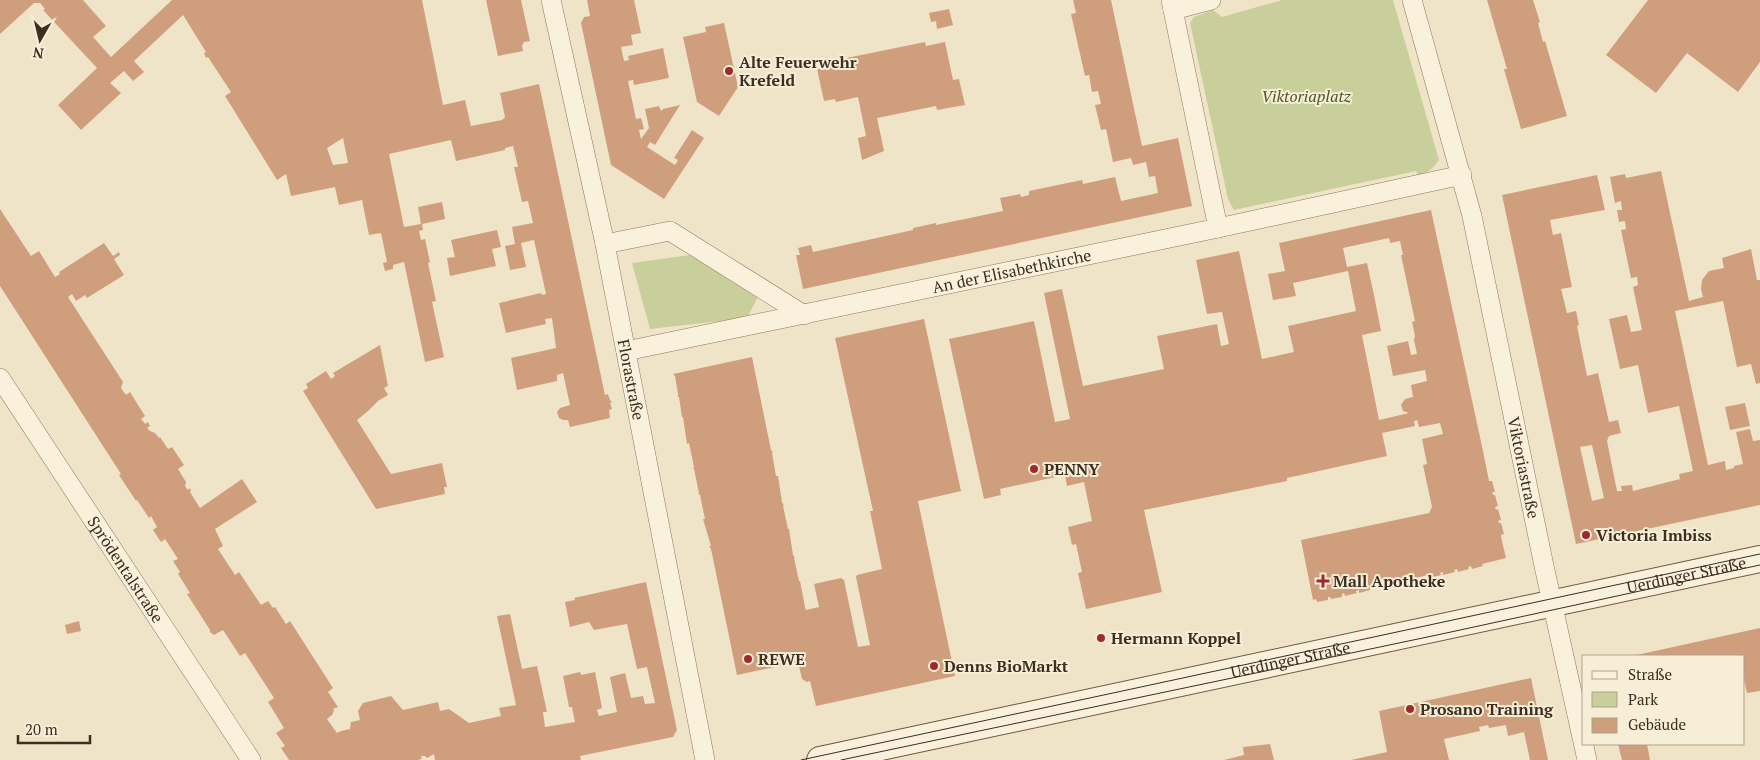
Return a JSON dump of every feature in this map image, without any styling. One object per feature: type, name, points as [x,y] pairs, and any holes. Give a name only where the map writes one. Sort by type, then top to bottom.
[{"type":"main road","name":"Uerdinger Straße","points":[[820,760],[1760,559]]},
{"type":"street","name":"Florastraße","points":[[551,0],[605,244],[705,760]]},
{"type":"street","points":[[1211,0],[1172,5],[1218,228],[1462,175],[1412,0]]},
{"type":"street","name":"Viktoriastraße","points":[[1462,175],[1582,738]]},
{"type":"street","name":"An der Elisabethkirche","points":[[626,351],[1218,228]]},
{"type":"street","points":[[605,244],[670,231],[804,315]]},
{"type":"street","name":"Sprödentalstraße","points":[[0,378],[251,760]]},
{"type":"street","name":"Viktoriastraße","points":[[1584,745],[1587,760]]},
{"type":"green space","name":"Viktoriaplatz","points":[[1282,0],[1393,0],[1439,160],[1432,168],[1418,176],[1416,171],[1234,210],[1228,199],[1190,23],[1194,17],[1213,10],[1222,17]]},
{"type":"green space","points":[[690,255],[759,295],[747,318],[650,329],[632,263]]},
{"type":"building","points":[[0,0],[83,0],[106,26],[93,37],[111,57],[172,0],[422,0],[443,105],[465,100],[471,126],[502,120],[505,117],[500,93],[539,84],[605,395],[608,394],[612,402],[610,403],[612,409],[609,410],[610,418],[570,427],[568,420],[559,418],[557,412],[560,408],[570,405],[563,373],[557,375],[557,381],[517,390],[511,358],[556,348],[552,318],[545,319],[546,324],[506,333],[499,303],[541,293],[542,295],[546,294],[534,240],[521,243],[526,267],[510,270],[505,246],[515,244],[512,227],[533,223],[528,201],[522,202],[514,167],[518,167],[513,146],[505,148],[505,150],[456,161],[451,140],[389,154],[404,227],[421,224],[418,207],[442,202],[445,219],[422,224],[423,230],[419,231],[421,240],[425,239],[430,262],[428,263],[436,301],[432,302],[444,357],[425,362],[404,262],[393,265],[393,269],[385,271],[383,263],[387,262],[381,233],[369,235],[362,200],[339,205],[335,187],[291,196],[286,174],[277,180],[225,96],[231,92],[208,57],[206,58],[204,53],[206,52],[183,15],[134,61],[144,72],[133,81],[124,71],[110,83],[121,93],[81,130],[58,105],[97,68],[43,10],[45,9],[40,3],[34,3],[0,34]],"holes":[[[343,138],[348,163],[333,165],[327,148]]]},
{"type":"building","points":[[486,0],[521,0],[530,41],[524,42],[522,46],[523,51],[498,56]]},
{"type":"building","points":[[587,0],[634,0],[641,33],[631,35],[633,45],[621,47],[624,61],[629,60],[628,56],[663,48],[669,78],[634,85],[633,80],[628,81],[636,119],[641,118],[644,129],[639,130],[641,139],[649,128],[645,109],[659,106],[661,111],[680,105],[655,145],[650,142],[647,147],[675,165],[678,160],[674,158],[692,130],[704,138],[664,199],[611,165],[581,23],[584,17],[590,16]]},
{"type":"building","points":[[1073,0],[1111,0],[1142,146],[1178,138],[1192,206],[803,289],[796,255],[800,255],[798,248],[811,245],[813,252],[913,230],[913,228],[936,223],[936,225],[1003,211],[1000,198],[1020,194],[1021,197],[1029,195],[1029,191],[1082,180],[1083,184],[1115,177],[1121,201],[1158,193],[1155,176],[1149,177],[1146,162],[1133,165],[1131,158],[1113,162],[1106,129],[1101,130],[1095,105],[1101,104],[1098,91],[1092,92],[1089,75],[1085,76],[1071,14],[1076,13]]},
{"type":"building","points":[[1487,0],[1533,0],[1540,22],[1538,23],[1543,42],[1545,41],[1567,116],[1521,129],[1504,69],[1507,69]]},
{"type":"building","points":[[1648,0],[1760,0],[1760,62],[1738,92],[1687,53],[1656,93],[1606,55]]},
{"type":"building","points":[[949,9],[953,25],[937,29],[936,21],[931,22],[929,13]]},
{"type":"building","points":[[724,23],[738,87],[719,116],[697,102],[683,37],[706,32],[705,27]]},
{"type":"building","points":[[925,42],[926,46],[945,42],[953,80],[959,79],[965,105],[937,110],[936,106],[877,118],[884,151],[862,160],[858,138],[866,136],[858,97],[836,102],[835,99],[824,101],[817,69],[828,67],[827,62]]},
{"type":"building","points":[[1661,171],[1689,301],[1703,297],[1701,289],[1702,280],[1709,271],[1724,268],[1722,258],[1751,249],[1757,280],[1760,280],[1760,383],[1756,384],[1751,364],[1737,367],[1723,301],[1675,311],[1708,465],[1725,461],[1726,470],[1743,464],[1736,432],[1750,429],[1753,441],[1760,440],[1760,505],[1576,544],[1502,195],[1597,175],[1605,210],[1550,220],[1553,235],[1561,233],[1572,287],[1561,289],[1567,313],[1576,311],[1579,325],[1577,326],[1587,376],[1598,373],[1609,422],[1618,420],[1621,433],[1609,436],[1607,441],[1617,491],[1622,491],[1621,486],[1632,485],[1633,491],[1680,479],[1679,474],[1693,471],[1679,406],[1648,413],[1638,365],[1620,369],[1609,319],[1627,315],[1631,332],[1642,330],[1633,287],[1638,285],[1637,277],[1631,278],[1621,230],[1626,229],[1625,221],[1619,222],[1617,210],[1622,210],[1621,201],[1615,203],[1610,177],[1625,174],[1626,178]],"holes":[[[1592,445],[1604,498],[1592,501],[1580,447]]]},
{"type":"building","points":[[0,209],[31,256],[39,251],[55,277],[60,274],[59,272],[104,243],[113,256],[119,252],[120,255],[114,259],[124,275],[87,298],[85,295],[76,301],[72,294],[68,297],[123,382],[121,388],[126,395],[130,392],[145,416],[141,419],[145,424],[148,422],[150,426],[147,428],[160,437],[168,449],[172,447],[184,465],[178,469],[186,482],[185,486],[188,490],[190,488],[190,492],[200,508],[242,479],[257,502],[215,529],[223,546],[218,549],[235,575],[239,572],[261,605],[268,601],[273,608],[275,607],[286,624],[290,621],[333,688],[328,692],[338,707],[333,709],[332,715],[327,719],[337,733],[350,729],[351,722],[360,720],[358,711],[363,703],[391,696],[403,710],[438,702],[440,711],[449,709],[469,723],[501,716],[499,708],[516,705],[497,616],[510,614],[522,669],[537,666],[547,712],[543,712],[545,727],[575,722],[572,707],[569,707],[563,676],[580,672],[581,675],[595,672],[602,708],[597,710],[599,716],[617,712],[610,677],[625,673],[631,698],[643,696],[645,704],[655,703],[647,667],[637,669],[627,624],[594,630],[589,622],[570,627],[565,602],[575,600],[574,598],[646,582],[677,730],[673,737],[580,756],[581,760],[435,760],[434,754],[427,758],[421,756],[422,759],[417,760],[289,760],[281,748],[285,746],[276,733],[284,728],[268,702],[274,698],[245,653],[240,656],[223,630],[214,635],[210,632],[187,594],[190,593],[178,574],[180,572],[173,561],[178,559],[165,539],[161,542],[153,530],[157,527],[151,516],[149,518],[136,501],[119,475],[121,474],[0,286]]},
{"type":"building","points":[[1431,210],[1489,481],[1492,481],[1495,492],[1492,492],[1495,495],[1498,506],[1495,507],[1496,510],[1498,509],[1501,520],[1498,521],[1501,523],[1504,534],[1501,537],[1506,558],[1482,564],[1483,566],[1472,569],[1471,566],[1468,567],[1469,569],[1458,572],[1457,569],[1454,570],[1455,572],[1443,575],[1443,572],[1440,573],[1441,575],[1429,578],[1429,575],[1370,588],[1370,590],[1359,593],[1359,590],[1356,591],[1357,593],[1345,596],[1344,593],[1342,597],[1331,599],[1328,597],[1328,600],[1317,602],[1316,599],[1313,600],[1301,540],[1429,513],[1432,507],[1423,465],[1427,464],[1422,439],[1443,434],[1440,423],[1419,427],[1417,420],[1414,421],[1415,426],[1382,433],[1387,456],[1287,478],[1287,481],[1144,510],[1162,592],[1086,609],[1078,573],[1082,572],[1076,544],[1072,545],[1068,527],[1092,521],[1084,482],[1067,486],[1065,475],[1000,489],[1001,495],[984,499],[949,339],[1034,321],[1055,422],[1070,419],[1044,293],[1062,289],[1083,386],[1164,369],[1157,336],[1217,324],[1221,346],[1229,344],[1222,312],[1207,314],[1196,260],[1239,251],[1262,359],[1294,352],[1288,326],[1356,311],[1348,271],[1293,283],[1296,296],[1273,300],[1268,274],[1285,271],[1279,243]],"holes":[[[1389,238],[1390,243],[1400,241],[1403,255],[1401,255],[1415,321],[1412,322],[1417,354],[1411,355],[1408,341],[1387,346],[1393,376],[1425,370],[1427,381],[1411,385],[1413,397],[1405,399],[1401,405],[1403,411],[1409,413],[1379,420],[1362,335],[1381,331],[1374,295],[1367,263],[1347,267],[1343,248]]]},
{"type":"building","points":[[497,230],[501,247],[492,249],[496,266],[450,276],[447,258],[455,257],[451,240]]},
{"type":"building","points":[[924,319],[961,491],[918,501],[955,676],[816,706],[810,681],[807,682],[802,679],[798,662],[737,675],[709,546],[711,546],[703,519],[705,519],[689,443],[687,444],[675,376],[673,374],[752,357],[806,610],[819,607],[814,584],[841,578],[844,580],[858,647],[870,645],[856,577],[857,575],[882,569],[870,511],[873,511],[835,338]]},
{"type":"building","points":[[380,345],[388,386],[384,388],[388,395],[378,401],[357,420],[391,474],[442,463],[447,487],[444,487],[445,494],[376,509],[303,391],[308,388],[306,384],[326,371],[331,379],[335,376],[333,373]]},
{"type":"building","points":[[1745,403],[1750,426],[1730,430],[1725,407]]},
{"type":"building","points":[[79,621],[81,631],[67,634],[65,625]]},
{"type":"building","points":[[1760,628],[1760,691],[1747,693],[1745,684],[1745,655],[1637,655]]},
{"type":"building","points":[[1531,678],[1548,760],[1530,760],[1524,732],[1508,736],[1506,725],[1489,728],[1488,725],[1479,727],[1480,731],[1444,739],[1449,760],[1351,760],[1387,752],[1379,711]]},
{"type":"building","points":[[1270,744],[1274,760],[1224,760],[1244,755],[1243,747]]},
{"type":"building","points":[[1618,745],[1647,745],[1650,760],[1622,760]]},
{"type":"tram line","points":[[801,760],[1760,554]]},
{"type":"tram line","points":[[841,760],[1760,565]]},
{"type":"place","name":"Alte Feuerwehr Krefeld","points":[[729,71]]},
{"type":"place","name":"PENNY","points":[[1034,469]]},
{"type":"place","name":"Victoria Imbiss","points":[[1586,535]]},
{"type":"place","name":"Mall Apotheke","points":[[1323,581]]},
{"type":"place","name":"Hermann Koppel","points":[[1101,638]]},
{"type":"place","name":"REWE","points":[[748,659]]},
{"type":"place","name":"Denns BioMarkt","points":[[934,666]]},
{"type":"place","name":"Prosano Training","points":[[1410,709]]}]
